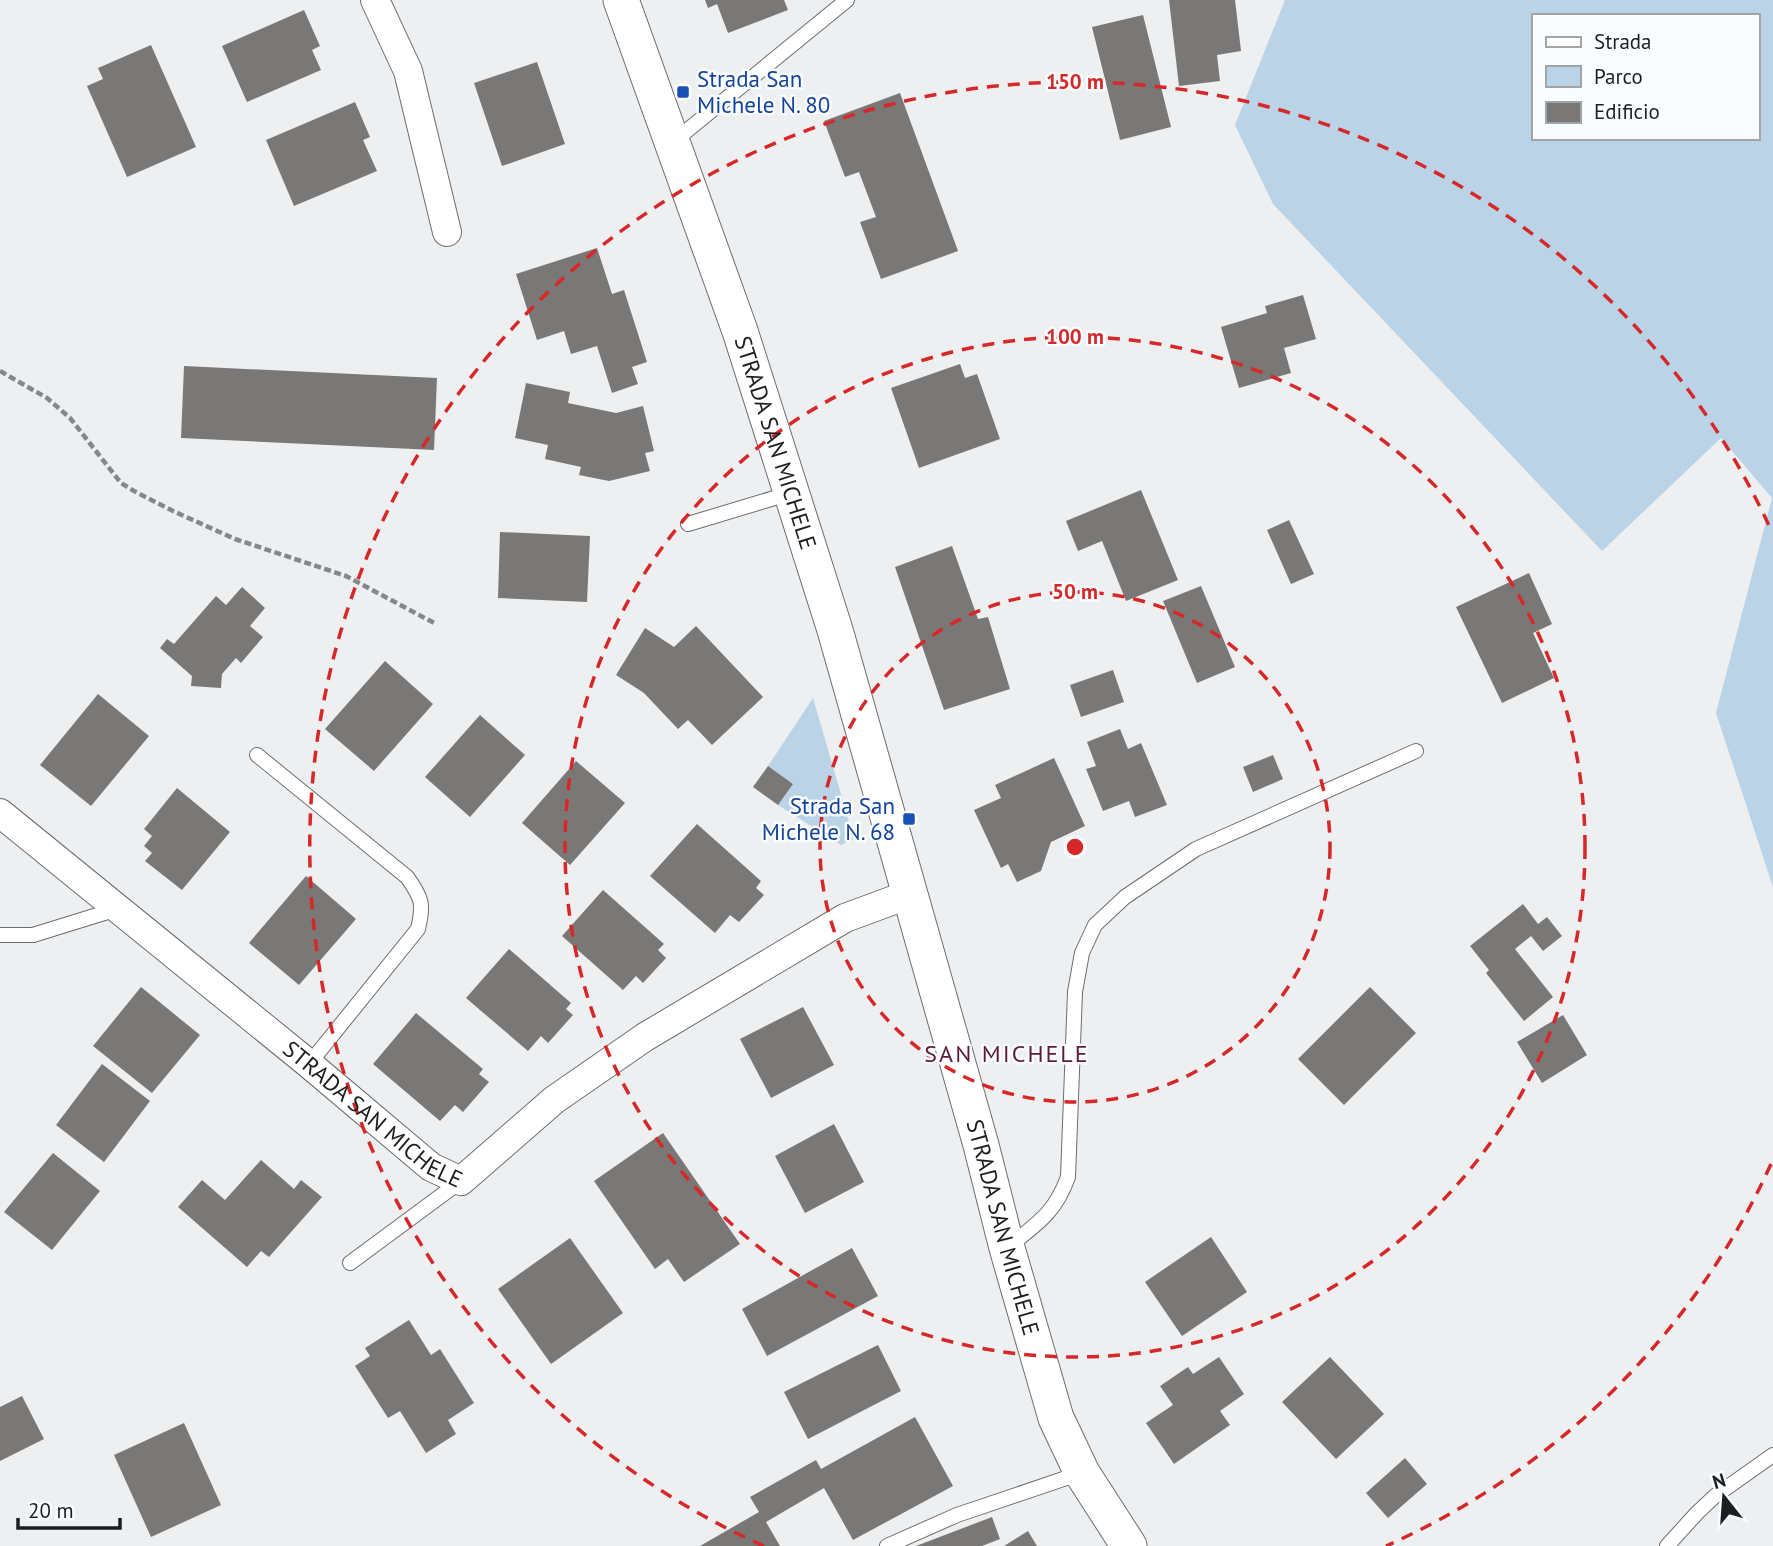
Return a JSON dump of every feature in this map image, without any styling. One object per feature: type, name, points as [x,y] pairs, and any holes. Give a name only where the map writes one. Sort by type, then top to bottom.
[{"type":"street","points":[[375,0],[408,71],[447,232]]},
{"type":"street","name":"STRADA SAN MICHELE","points":[[621,0],[740,331],[835,630],[982,1145],[1007,1248],[1056,1418],[1082,1473],[1129,1546]]},
{"type":"street","name":"STRADA SAN MICHELE","points":[[0,813],[309,1064],[431,1167],[461,1181],[554,1100],[645,1038],[845,918],[910,894]]},
{"type":"lane","points":[[672,142],[847,0]]},
{"type":"lane","points":[[688,524],[791,492]]},
{"type":"lane","points":[[1007,1248],[1044,1218],[1061,1196],[1069,1177],[1075,992],[1082,953],[1095,925],[1125,897],[1196,849],[1416,751]]},
{"type":"lane","points":[[257,755],[407,877],[418,893],[422,911],[418,929],[309,1064]]},
{"type":"lane","points":[[0,935],[33,935],[117,909]]},
{"type":"lane","points":[[350,1263],[461,1181]]},
{"type":"lane","points":[[1667,1546],[1715,1496],[1773,1455]]},
{"type":"lane","points":[[887,1546],[957,1515],[1082,1473]]},
{"type":"path","points":[[0,371],[47,398],[70,418],[115,477],[134,491],[235,539],[346,576],[436,624]]},
{"type":"green space","points":[[1285,0],[1773,0],[1773,887],[1716,713],[1772,498],[1721,438],[1602,551],[1273,204],[1235,125]]},
{"type":"green space","points":[[813,698],[854,839],[841,845],[778,805],[793,784],[768,766]]},
{"type":"building","points":[[705,0],[784,0],[788,10],[728,33],[717,4],[708,8]]},
{"type":"building","points":[[1169,0],[1235,0],[1241,51],[1217,55],[1220,81],[1179,86]]},
{"type":"building","points":[[304,10],[320,46],[312,50],[321,70],[247,102],[222,46]]},
{"type":"building","points":[[1143,15],[1171,127],[1120,140],[1092,27]]},
{"type":"building","points":[[151,45],[196,147],[127,177],[87,86],[103,79],[98,68]]},
{"type":"building","points":[[537,62],[565,144],[502,166],[474,83]]},
{"type":"building","points":[[900,93],[958,251],[881,279],[860,222],[876,217],[859,172],[845,177],[824,121]]},
{"type":"building","points":[[355,102],[370,137],[363,140],[377,171],[294,206],[266,140]]},
{"type":"building","points":[[597,248],[612,294],[624,290],[647,362],[632,367],[638,384],[612,393],[597,346],[571,354],[564,331],[537,340],[516,274]]},
{"type":"building","points":[[1303,295],[1316,339],[1284,348],[1291,373],[1239,388],[1221,327],[1267,313],[1265,306]]},
{"type":"building","points":[[960,364],[965,378],[977,374],[1000,439],[919,468],[891,388]]},
{"type":"building","points":[[184,366],[437,378],[434,450],[181,438]]},
{"type":"building","points":[[526,383],[570,392],[568,403],[616,413],[643,406],[654,451],[645,453],[650,471],[609,481],[579,475],[581,467],[545,459],[548,445],[515,438]]},
{"type":"building","points":[[1141,490],[1178,580],[1126,601],[1102,541],[1078,551],[1066,521]]},
{"type":"building","points":[[1289,520],[1314,574],[1291,584],[1267,530]]},
{"type":"building","points":[[500,532],[590,536],[587,602],[498,598]]},
{"type":"building","points":[[952,546],[978,619],[988,617],[1010,689],[944,710],[895,567]]},
{"type":"building","points":[[1529,573],[1552,624],[1533,633],[1554,678],[1502,703],[1456,607]]},
{"type":"building","points":[[1201,586],[1235,667],[1197,683],[1163,601]]},
{"type":"building","points":[[242,587],[265,608],[250,626],[263,637],[241,663],[236,658],[222,674],[221,688],[191,686],[192,676],[160,648],[167,639],[174,644],[216,596],[226,605]]},
{"type":"building","points":[[696,626],[763,697],[712,745],[688,720],[678,729],[644,693],[616,675],[645,628],[674,647]]},
{"type":"building","points":[[385,661],[433,704],[374,771],[325,729]]},
{"type":"building","points":[[1113,670],[1124,702],[1081,717],[1070,685]]},
{"type":"building","points":[[98,694],[149,736],[91,806],[40,765]]},
{"type":"building","points":[[480,715],[525,755],[470,817],[425,777]]},
{"type":"building","points":[[1120,729],[1128,749],[1141,743],[1167,805],[1135,817],[1129,801],[1103,811],[1086,769],[1096,766],[1087,742]]},
{"type":"building","points":[[1273,755],[1283,779],[1253,792],[1243,767]]},
{"type":"building","points":[[1054,758],[1085,826],[1051,842],[1041,871],[1017,882],[1008,864],[1001,868],[974,810],[1001,798],[995,785]]},
{"type":"building","points":[[576,761],[625,803],[570,865],[522,823]]},
{"type":"building","points":[[768,766],[793,784],[778,805],[753,787]]},
{"type":"building","points":[[177,788],[230,832],[182,890],[145,861],[152,853],[144,846],[152,836],[144,829]]},
{"type":"building","points":[[697,824],[761,881],[756,888],[764,895],[739,922],[730,915],[715,933],[650,876]]},
{"type":"building","points":[[306,876],[356,919],[299,985],[249,943]]},
{"type":"building","points":[[603,890],[664,944],[658,950],[666,958],[643,983],[636,976],[623,990],[562,936]]},
{"type":"building","points":[[1523,904],[1538,924],[1547,917],[1562,936],[1543,951],[1531,936],[1515,949],[1553,997],[1524,1021],[1486,973],[1489,970],[1470,946]]},
{"type":"building","points":[[509,949],[571,1003],[566,1009],[573,1015],[548,1043],[541,1036],[528,1051],[466,998]]},
{"type":"building","points":[[141,987],[200,1035],[152,1093],[93,1046]]},
{"type":"building","points":[[1370,987],[1416,1033],[1344,1105],[1298,1059]]},
{"type":"building","points":[[803,1007],[834,1065],[771,1098],[740,1039]]},
{"type":"building","points":[[416,1013],[483,1069],[479,1074],[489,1082],[463,1112],[455,1105],[440,1121],[373,1064]]},
{"type":"building","points":[[1563,1015],[1587,1055],[1542,1083],[1517,1042]]},
{"type":"building","points":[[102,1064],[150,1101],[104,1162],[56,1125]]},
{"type":"building","points":[[834,1124],[864,1182],[805,1213],[775,1156]]},
{"type":"building","points":[[663,1133],[740,1244],[684,1282],[668,1259],[655,1269],[594,1181]]},
{"type":"building","points":[[53,1153],[100,1191],[52,1250],[4,1212]]},
{"type":"building","points":[[261,1160],[294,1189],[301,1180],[322,1197],[269,1257],[261,1251],[247,1267],[178,1207],[202,1180],[225,1200]]},
{"type":"building","points":[[1211,1237],[1247,1292],[1182,1336],[1145,1282]]},
{"type":"building","points":[[570,1238],[623,1313],[551,1364],[498,1289]]},
{"type":"building","points":[[852,1248],[878,1296],[767,1356],[742,1309]]},
{"type":"building","points":[[409,1320],[431,1355],[440,1349],[474,1403],[448,1420],[456,1434],[426,1453],[400,1411],[388,1418],[355,1366],[370,1356],[365,1348]]},
{"type":"building","points":[[878,1345],[901,1391],[808,1439],[784,1392]]},
{"type":"building","points":[[1219,1357],[1244,1394],[1220,1411],[1230,1425],[1174,1464],[1146,1423],[1173,1405],[1160,1386],[1188,1367],[1193,1374]]},
{"type":"building","points":[[1330,1357],[1384,1414],[1336,1459],[1282,1402]]},
{"type":"building","points":[[22,1396],[44,1439],[0,1461],[0,1407]]},
{"type":"building","points":[[915,1417],[953,1486],[853,1540],[824,1488],[766,1522],[780,1546],[700,1546],[759,1512],[750,1497],[816,1460],[821,1469]]},
{"type":"building","points":[[184,1423],[221,1505],[151,1537],[114,1455]]},
{"type":"building","points":[[1405,1458],[1427,1484],[1388,1518],[1366,1493]]},
{"type":"building","points":[[992,1517],[1000,1539],[982,1546],[916,1546]]},
{"type":"building","points":[[1028,1531],[1037,1546],[1004,1546]]},
{"type":"place","name":"Strada San Michele N. 80","points":[[683,92]]},
{"type":"place","name":"Strada San Michele N. 68","points":[[909,819]]},
{"type":"district","name":"SAN MICHELE","points":[[1007,1054]]}]
